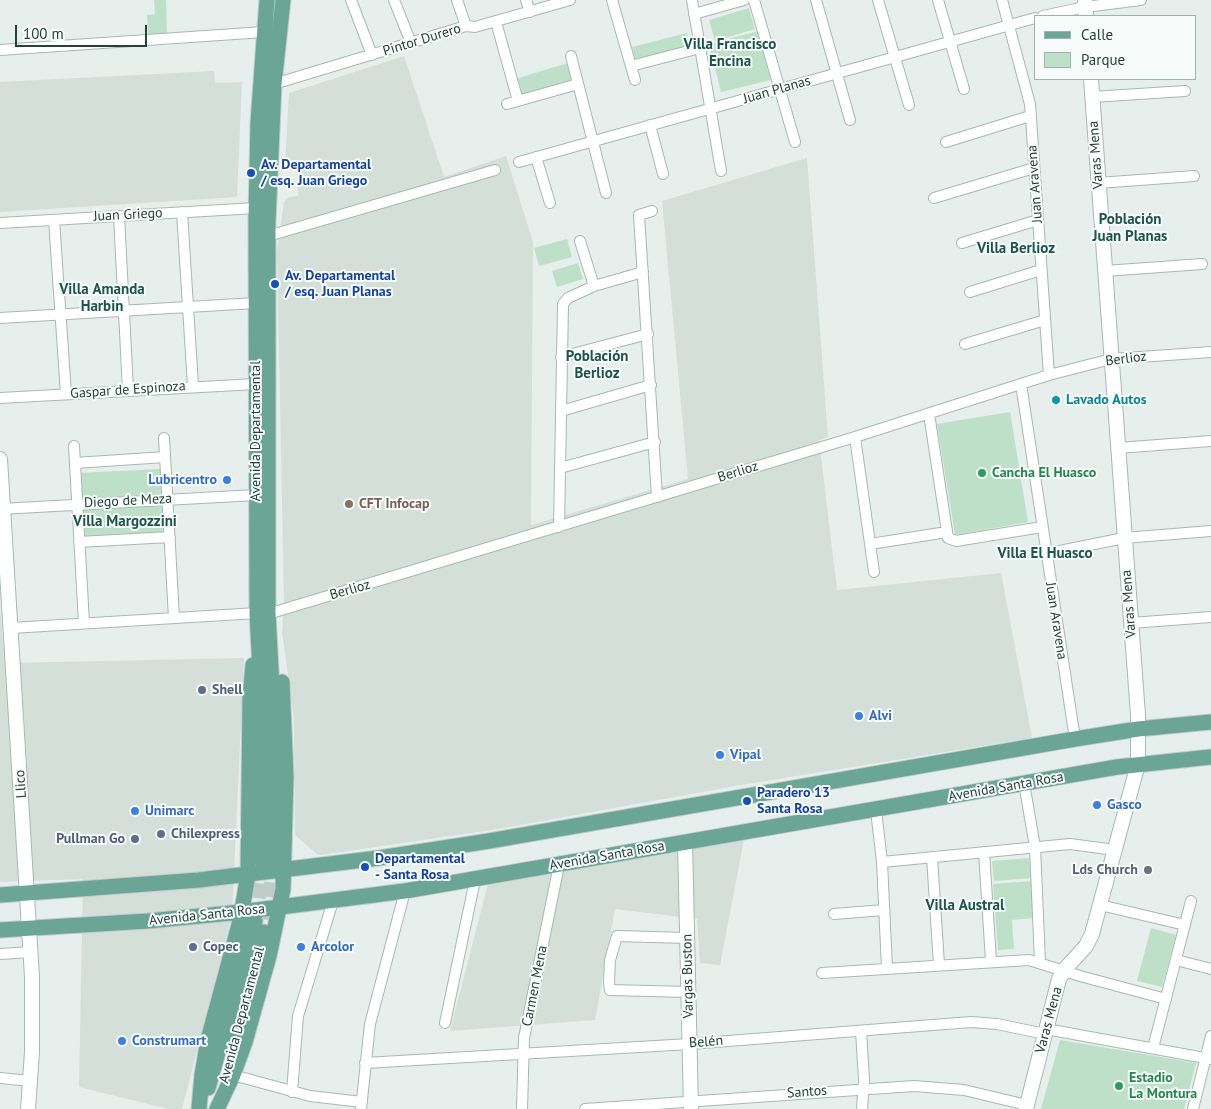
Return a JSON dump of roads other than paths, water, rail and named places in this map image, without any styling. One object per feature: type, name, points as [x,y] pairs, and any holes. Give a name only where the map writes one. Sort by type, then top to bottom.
[{"type":"main road","name":"Avenida Departamental","points":[[265,617],[256,495],[256,208],[266,0]]},
{"type":"main road","name":"Avenida Departamental","points":[[274,865],[262,734],[259,641],[265,617],[268,236],[274,84],[283,0]]},
{"type":"main road","points":[[216,1109],[233,1075],[262,983],[280,908],[274,865],[285,723],[279,662],[265,617]]},
{"type":"main road","points":[[201,1109],[202,1075],[208,1040],[242,912],[248,875],[250,698],[253,667],[259,641]]},
{"type":"main road","points":[[0,895],[248,875],[274,865],[489,841],[1075,739],[1138,729],[1211,722]]},
{"type":"main road","name":"Avenida Santa Rosa","points":[[0,930],[148,921],[242,912],[405,891],[1138,764],[1211,757]]},
{"type":"main road","name":"Avenida Departamental","points":[[201,1109],[261,921],[216,1109]]},
{"type":"street","points":[[351,0],[372,55]]},
{"type":"street","points":[[394,0],[410,43]]},
{"type":"street","points":[[457,0],[466,26]]},
{"type":"street","points":[[526,0],[530,12]]},
{"type":"street","name":"Pintor Durero","points":[[274,84],[466,26],[497,26],[530,12],[570,0]]},
{"type":"street","points":[[612,0],[635,80]]},
{"type":"street","points":[[692,0],[721,171]]},
{"type":"street","points":[[694,14],[744,0]]},
{"type":"street","points":[[754,0],[795,142]]},
{"type":"street","points":[[816,0],[850,120]]},
{"type":"street","points":[[878,0],[909,105]]},
{"type":"street","points":[[938,0],[964,89]]},
{"type":"street","name":"Juan Aravena","points":[[1002,0],[1008,26],[1026,82],[1049,376]]},
{"type":"street","points":[[1048,15],[1141,0]]},
{"type":"street","name":"Juan Planas","points":[[519,162],[1034,18]]},
{"type":"street","points":[[497,26],[518,101]]},
{"type":"street","points":[[0,50],[264,32]]},
{"type":"street","points":[[631,66],[700,48]]},
{"type":"street","points":[[570,56],[606,193]]},
{"type":"street","name":"Varas Mena","points":[[1026,1107],[1063,971],[1088,942],[1107,906],[1115,850],[1138,764],[1138,729],[1131,623],[1091,80]]},
{"type":"street","points":[[507,104],[578,84]]},
{"type":"street","points":[[1092,97],[1185,91]]},
{"type":"street","points":[[946,142],[1030,116]]},
{"type":"street","points":[[650,125],[663,174]]},
{"type":"street","points":[[536,157],[550,203]]},
{"type":"street","points":[[934,198],[1034,168]]},
{"type":"street","points":[[268,236],[495,170]]},
{"type":"street","points":[[1098,182],[1194,176]]},
{"type":"street","name":"Juan Griego","points":[[0,223],[256,208]]},
{"type":"street","points":[[652,211],[640,215],[657,497]]},
{"type":"street","points":[[182,212],[193,386]]},
{"type":"street","points":[[119,216],[128,390]]},
{"type":"street","points":[[54,220],[66,394]]},
{"type":"street","points":[[962,243],[1038,220]]},
{"type":"street","points":[[580,241],[594,286]]},
{"type":"street","points":[[1105,271],[1202,264]]},
{"type":"street","points":[[970,292],[1041,270]]},
{"type":"street","points":[[559,527],[563,304],[568,298],[594,286],[644,276]]},
{"type":"street","points":[[0,318],[256,303]]},
{"type":"street","points":[[965,344],[1045,320]]},
{"type":"street","points":[[561,357],[648,334]]},
{"type":"street","name":"Berlioz","points":[[11,628],[174,618],[265,617],[1049,376],[1111,359],[1211,352]]},
{"type":"street","name":"Gaspar de Espinoza","points":[[0,398],[256,384]]},
{"type":"street","name":"Juan Aravena","points":[[1021,384],[1045,554],[1075,739]]},
{"type":"street","points":[[561,411],[651,385]]},
{"type":"street","points":[[929,414],[946,532],[950,540],[956,541],[1042,527]]},
{"type":"street","points":[[855,437],[874,572]]},
{"type":"street","points":[[164,438],[174,618]]},
{"type":"street","points":[[1118,448],[1211,441]]},
{"type":"street","points":[[560,468],[655,442]]},
{"type":"street","points":[[74,446],[84,624]]},
{"type":"street","points":[[75,463],[165,457]]},
{"type":"street","name":"Llico","points":[[0,459],[32,998],[31,1081],[28,1109]]},
{"type":"street","name":"Diego de Meza","points":[[2,508],[167,498],[256,495]]},
{"type":"street","points":[[1045,554],[1124,538],[1211,531]]},
{"type":"street","points":[[870,544],[946,532]]},
{"type":"street","points":[[79,542],[170,537]]},
{"type":"street","points":[[1131,623],[1211,617]]},
{"type":"street","points":[[1024,784],[1034,847],[1040,962]]},
{"type":"street","points":[[876,810],[882,862],[887,968]]},
{"type":"street","name":"Vargas Buston","points":[[685,842],[691,1105]]},
{"type":"street","points":[[882,862],[1076,843],[1115,850]]},
{"type":"street","points":[[984,852],[991,961]]},
{"type":"street","points":[[932,857],[939,964]]},
{"type":"street","name":"Carmen Mena","points":[[522,1109],[523,1053],[527,1019],[560,865]]},
{"type":"street","points":[[445,1023],[475,880]]},
{"type":"street","points":[[233,1075],[292,1092],[362,1106],[370,1024],[405,891]]},
{"type":"street","points":[[292,1092],[298,1016],[333,901]]},
{"type":"street","points":[[1154,1044],[1191,901]]},
{"type":"street","points":[[1107,906],[1185,925]]},
{"type":"street","points":[[834,914],[884,910]]},
{"type":"street","points":[[687,938],[617,936],[610,960],[610,990],[688,992]]},
{"type":"street","points":[[0,954],[30,952]]},
{"type":"street","points":[[822,973],[1021,960],[1040,962],[1080,976],[1166,999]]},
{"type":"street","points":[[1176,960],[1211,969]]},
{"type":"street","name":"Belén","points":[[365,1063],[690,1044],[971,1022],[1154,1044],[1208,1058]]},
{"type":"street","points":[[861,1031],[864,1088],[862,1109]]},
{"type":"street","points":[[1193,1109],[1208,1058],[1211,1036]]},
{"type":"street","points":[[0,1078],[31,1081]]},
{"type":"street","name":"Santos","points":[[585,1109],[691,1105],[864,1088],[914,1086],[948,1088],[1026,1107]]},
{"type":"tunnel","points":[[267,920],[274,861]]},
{"type":"tunnel","points":[[255,921],[263,863]]},
{"type":"place","name":"Av. Departamental / esq. Juan Griego","points":[[251,173]]},
{"type":"place","name":"Av. Departamental / esq. Juan Planas","points":[[275,284]]},
{"type":"place","name":"Lavado Autos","points":[[1056,400]]},
{"type":"place","name":"Cancha El Huasco","points":[[982,473]]},
{"type":"place","name":"Lubricentro","points":[[227,480]]},
{"type":"place","name":"CFT Infocap","points":[[349,504]]},
{"type":"place","name":"Shell","points":[[202,690]]},
{"type":"place","name":"Alvi","points":[[859,716]]},
{"type":"place","name":"Vipal","points":[[720,755]]},
{"type":"place","name":"Paradero 13 Santa Rosa","points":[[747,801]]},
{"type":"place","name":"Gasco","points":[[1097,805]]},
{"type":"place","name":"Unimarc","points":[[135,811]]},
{"type":"place","name":"Chilexpress","points":[[161,834]]},
{"type":"place","name":"Pullman Go","points":[[135,839]]},
{"type":"place","name":"Departamental - Santa Rosa","points":[[365,867]]},
{"type":"place","name":"Lds Church","points":[[1148,870]]},
{"type":"place","name":"Copec","points":[[193,947]]},
{"type":"place","name":"Arcolor","points":[[301,947]]},
{"type":"place","name":"Construmart","points":[[122,1041]]},
{"type":"place","name":"Estadio La Montura","points":[[1119,1086]]},
{"type":"district","name":"Villa Francisco Encina","points":[[730,54]]},
{"type":"district","name":"Población Juan Planas","points":[[1130,228]]},
{"type":"district","name":"Villa Berlioz","points":[[1016,249]]},
{"type":"district","name":"Villa Amanda Harbin","points":[[102,298]]},
{"type":"district","name":"Población Berlioz","points":[[597,366]]},
{"type":"district","name":"Villa Margozzini","points":[[125,522]]},
{"type":"district","name":"Villa El Huasco","points":[[1045,554]]},
{"type":"district","name":"Villa Austral","points":[[965,906]]}]
